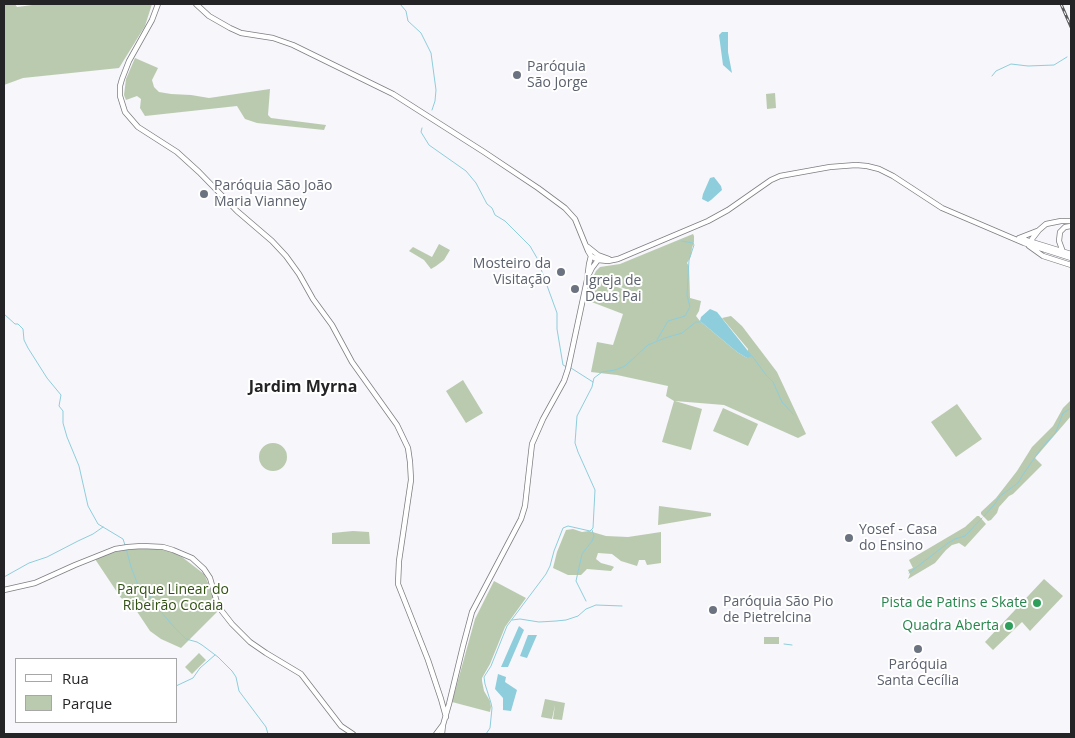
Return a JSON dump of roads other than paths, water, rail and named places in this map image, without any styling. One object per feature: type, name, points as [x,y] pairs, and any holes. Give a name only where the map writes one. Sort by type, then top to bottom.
[{"type":"main road","points":[[158,4],[150,25],[129,61],[122,79],[120,96],[125,112],[138,127],[177,152],[237,211],[272,240],[286,256],[332,325],[352,362],[397,425],[408,448],[411,480],[399,561],[398,584],[428,660],[446,718]]},
{"type":"main road","points":[[196,4],[209,16],[230,28],[241,33],[272,38],[294,45],[393,94],[511,169],[557,201],[571,214],[585,244],[597,258]]},
{"type":"main road","points":[[436,734],[446,718],[472,612],[523,513],[532,444],[569,368],[589,264],[597,258],[618,259],[708,221],[780,176],[856,165],[879,169],[942,208],[1030,244],[1071,256]]},
{"type":"main road","points":[[1030,244],[1039,230],[1046,224],[1071,221]]},
{"type":"main road","points":[[1063,253],[1059,241],[1060,232],[1065,227],[1071,226]]},
{"type":"main road","points":[[1019,238],[1039,230]]},
{"type":"main road","points":[[1012,237],[1019,238],[1030,244],[1043,256],[1071,265]]},
{"type":"main road","points":[[587,280],[597,258]]},
{"type":"main road","points":[[4,590],[30,585],[101,554],[125,547],[149,546],[173,550],[192,558],[204,569],[210,578],[216,601],[232,624],[250,642],[301,674],[341,726],[353,734]]},
{"type":"main road","points":[[441,699],[449,704]]},
{"type":"main road","points":[[442,734],[443,725]]},
{"type":"water","points":[[722,32],[728,32],[728,52],[732,73],[723,65],[719,35]]},
{"type":"water","points":[[714,177],[722,190],[708,202],[702,199],[703,194],[710,178]]},
{"type":"water","points":[[710,309],[717,312],[752,356],[747,358],[737,352],[700,321],[701,317]]},
{"type":"water","points":[[519,626],[524,630],[508,667],[501,667]]},
{"type":"water","points":[[528,635],[537,635],[527,658],[520,656]]},
{"type":"water","points":[[498,674],[506,677],[505,682],[517,690],[511,711],[503,710],[503,698],[495,689]]},
{"type":"waterway","points":[[400,4],[406,11],[408,21],[421,33],[431,53],[436,90],[432,110]]},
{"type":"waterway","points":[[992,76],[996,71],[1011,64],[1028,66],[1054,65],[1067,57]]},
{"type":"waterway","points":[[422,128],[421,132],[429,145],[466,171],[476,183],[495,215],[505,221],[530,246],[537,258],[557,313],[557,329],[563,365],[567,367]]},
{"type":"waterway","points":[[657,340],[668,321],[685,316],[690,307],[687,295],[689,260],[694,245],[693,243],[681,241]]},
{"type":"waterway","points":[[4,314],[23,329],[24,340],[28,348],[47,378],[61,395],[59,406],[63,411],[63,423],[79,466],[88,506],[98,524],[123,539],[125,545]]},
{"type":"waterway","points":[[486,734],[490,728],[492,708],[484,677],[491,666],[507,626],[546,574],[563,528],[568,526],[590,531],[593,528],[595,490],[575,443],[577,416],[592,387],[594,378],[602,372],[625,366],[648,345],[682,333],[696,322],[701,322]]},
{"type":"waterway","points":[[752,356],[773,382],[782,402],[793,414]]},
{"type":"waterway","points":[[571,368],[593,382]]},
{"type":"waterway","points":[[984,516],[1000,496],[1018,483],[1040,450],[1056,432],[1063,413],[1071,408]]},
{"type":"waterway","points":[[909,573],[948,543],[965,536],[982,518]]},
{"type":"waterway","points":[[4,577],[29,563],[47,557],[93,534],[103,527]]},
{"type":"waterway","points":[[586,601],[576,581],[582,554],[594,536],[592,530]]},
{"type":"waterway","points":[[126,548],[138,585],[148,593],[156,606],[186,639],[202,645],[232,671],[236,677],[239,691],[266,727],[268,734]]},
{"type":"waterway","points":[[512,620],[520,619],[539,622],[566,620],[578,616],[586,609],[596,605],[622,606]]},
{"type":"waterway","points":[[784,644],[792,645]]},
{"type":"waterway","points":[[178,685],[193,678],[200,668],[215,655]]},
{"type":"railway","points":[[1061,4],[1071,27]]},
{"type":"place","name":"Paróquia São Jorge","points":[[517,75]]},
{"type":"place","name":"Paróquia São João Maria Vianney","points":[[204,194]]},
{"type":"place","name":"Mosteiro da Visitação","points":[[561,272]]},
{"type":"place","name":"Igreja de Deus Pai","points":[[575,289]]},
{"type":"place","name":"Yosef - Casa do Ensino","points":[[849,538]]},
{"type":"place","name":"Pista de Patins e Skate","points":[[1037,603]]},
{"type":"place","name":"Paróquia São Pio de Pietrelcina","points":[[713,610]]},
{"type":"place","name":"Quadra Aberta","points":[[1009,626]]},
{"type":"place","name":"Paróquia Santa Cecília","points":[[918,649]]},
{"type":"district","name":"Jardim Myrna","points":[[303,387]]},
{"type":"park label","name":"Parque Linear do Ribeirão Cocaia","points":[[173,598]]}]
